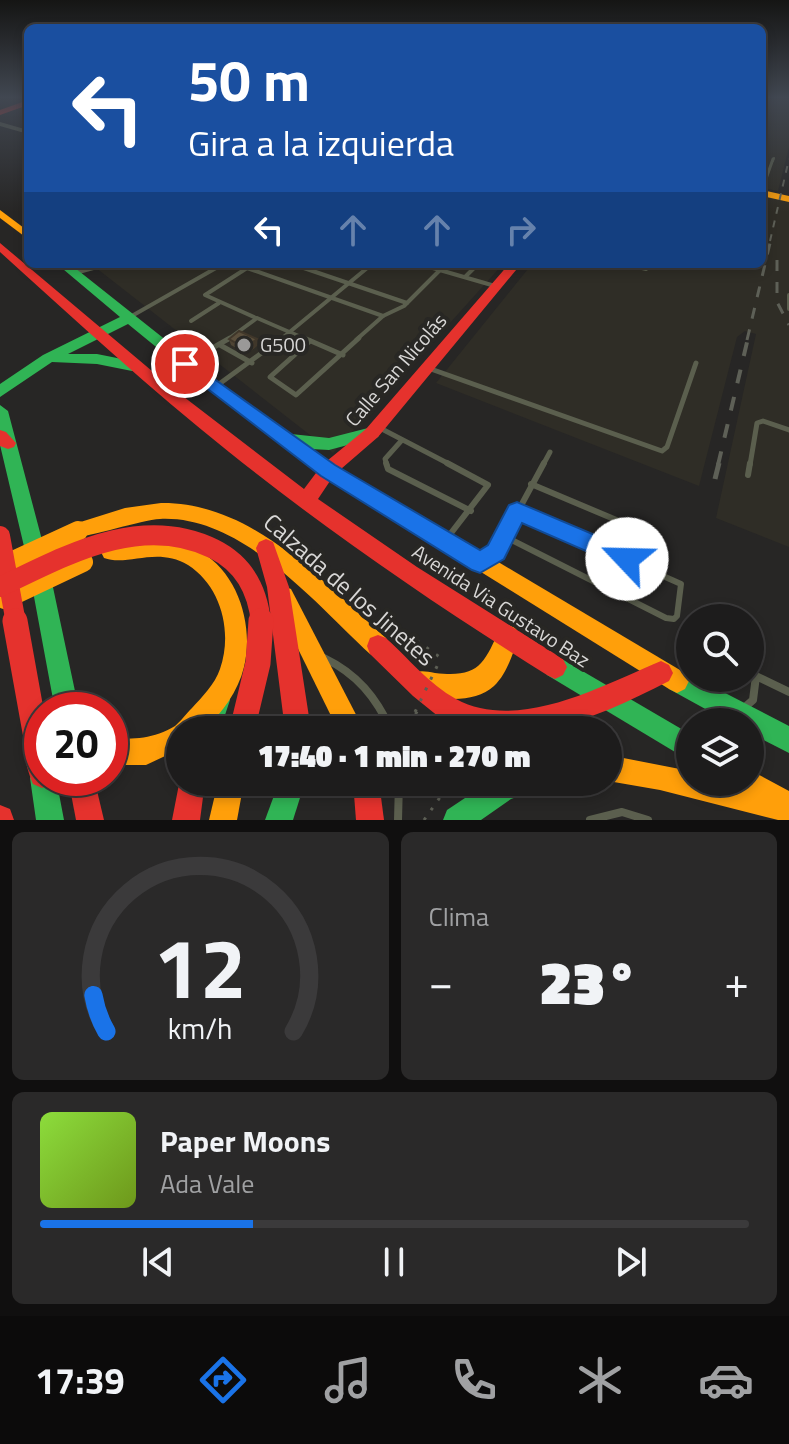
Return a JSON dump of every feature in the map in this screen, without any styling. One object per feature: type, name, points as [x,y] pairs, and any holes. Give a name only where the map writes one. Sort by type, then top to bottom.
[{"type":"main road","points":[[766,193],[789,199]]},
{"type":"main road","points":[[0,213],[24,233]]},
{"type":"main road","name":"Avenida Via Gustavo Baz","points":[[0,246],[24,268]]},
{"type":"main road","name":"Avenida Via Gustavo Baz","points":[[24,268],[136,367],[306,501],[508,636],[676,740]]},
{"type":"main road","name":"Calle San Nicolás","points":[[306,501],[328,470],[374,430],[511,268]]},
{"type":"main road","name":"Avenida Via Gustavo Baz","points":[[69,269],[185,364],[328,470],[661,673],[728,708]]},
{"type":"main road","points":[[0,392],[48,358],[129,318]]},
{"type":"main road","points":[[48,358],[97,359],[136,367]]},
{"type":"main road","points":[[0,411],[4,440],[37,559],[63,692]]},
{"type":"main road","points":[[284,439],[329,444],[374,430]]},
{"type":"main road","name":"Calzada de los Jinetes","points":[[0,568],[78,531],[125,514],[190,511],[210,515],[238,528],[266,548],[448,708],[470,719],[491,723],[525,722],[609,700],[661,673]]},
{"type":"main road","points":[[0,587],[69,555],[137,533],[178,532],[203,539],[240,566],[250,584],[260,615],[261,633],[245,716]]},
{"type":"main road","points":[[0,536],[27,692]]},
{"type":"main road","points":[[0,601],[83,562],[124,549],[146,548],[194,557],[216,572],[229,592],[238,618],[237,643],[212,716]]},
{"type":"main road","points":[[266,548],[278,587],[297,716]]},
{"type":"main road","points":[[278,587],[344,716]]},
{"type":"main road","points":[[418,682],[465,689],[479,686],[491,677],[499,665],[508,636]]},
{"type":"main road","points":[[202,716],[218,700]]},
{"type":"main road","name":"Avenida Via Gustavo Baz","points":[[764,727],[789,740]]},
{"type":"main road","points":[[128,755],[153,751],[166,744]]},
{"type":"main road","points":[[622,770],[789,808]]},
{"type":"main road","points":[[764,793],[789,808]]},
{"type":"main road","points":[[46,796],[50,820]]},
{"type":"main road","points":[[85,796],[90,820]]},
{"type":"main road","points":[[186,820],[190,796]]},
{"type":"main road","points":[[223,820],[228,796]]},
{"type":"main road","points":[[279,820],[287,796]]},
{"type":"main road","points":[[367,796],[370,820]]},
{"type":"main road","points":[[457,820],[492,796]]},
{"type":"lane","points":[[766,181],[774,158]]},
{"type":"lane","points":[[129,318],[216,268]]},
{"type":"lane","points":[[343,355],[205,295],[247,268],[383,316]]},
{"type":"lane","points":[[304,268],[407,303]]},
{"type":"lane","points":[[215,387],[252,363],[367,268]]},
{"type":"lane","points":[[433,268],[495,286]]},
{"type":"lane","points":[[464,278],[474,268]]},
{"type":"lane","points":[[642,268],[646,269]]},
{"type":"lane","points":[[310,341],[270,377],[292,393],[300,393],[383,316],[407,303],[440,270]]},
{"type":"lane","points":[[789,295],[789,309]]},
{"type":"lane","points":[[191,321],[219,303]]},
{"type":"lane","points":[[185,364],[220,345],[257,318]]},
{"type":"lane","points":[[220,345],[252,363]]},
{"type":"lane","points":[[427,367],[662,451],[667,447],[696,363]]},
{"type":"lane","points":[[748,475],[757,423],[763,421],[789,430]]},
{"type":"lane","points":[[374,430],[402,440],[488,485],[471,511],[444,541]]},
{"type":"lane","points":[[402,440],[385,459],[388,469],[471,511]]},
{"type":"lane","points":[[480,563],[496,552],[550,452]]},
{"type":"lane","points":[[531,484],[633,527],[627,559]]},
{"type":"lane","points":[[504,536],[674,619],[677,616],[681,584],[517,511]]},
{"type":"lane","points":[[314,653],[358,676],[376,698],[384,716]]},
{"type":"lane","points":[[744,708],[753,700],[756,676],[789,692]]},
{"type":"lane","points":[[398,820],[399,796]]},
{"type":"lane","points":[[590,820],[625,816],[648,820]]},
{"type":"path","points":[[416,640],[441,658],[415,712],[421,716]]},
{"type":"path","points":[[424,820],[441,796]]},
{"type":"shaded area","points":[[766,136],[789,136],[778,191],[766,189]]},
{"type":"shaded area","points":[[766,196],[789,201],[789,547],[716,518],[756,334],[745,331],[737,337],[699,486],[436,383],[529,268],[766,268]]},
{"type":"shaded area","points":[[96,268],[499,268],[333,453]]},
{"type":"building","points":[[239,331],[257,339],[245,348],[229,339]]},
{"type":"railway","points":[[770,241],[789,159]]},
{"type":"railway","points":[[766,260],[771,239]]},
{"type":"railway","points":[[777,260],[777,302],[789,325]]},
{"type":"railway","points":[[747,340],[764,268]]},
{"type":"railway","points":[[718,465],[748,338]]},
{"type":"railway","points":[[715,479],[719,463]]},
{"type":"traffic: fast","points":[[68,268],[215,387],[310,457]]},
{"type":"traffic: fast","points":[[0,392],[48,358],[129,318]]},
{"type":"traffic: fast","points":[[55,358],[97,359],[132,366]]},
{"type":"traffic: fast","points":[[0,411],[37,559],[63,692]]},
{"type":"traffic: fast","points":[[288,440],[329,444],[372,433]]},
{"type":"traffic: fast","points":[[555,667],[676,740]]},
{"type":"traffic: fast","points":[[698,692],[789,740]]},
{"type":"traffic: fast","points":[[212,716],[218,700]]},
{"type":"traffic: fast","points":[[46,796],[50,820]]},
{"type":"traffic: fast","points":[[279,820],[287,796]]},
{"type":"traffic: fast","points":[[457,820],[492,796]]},
{"type":"traffic: slow","points":[[766,194],[789,199]]},
{"type":"traffic: slow","points":[[0,213],[24,233]]},
{"type":"traffic: slow","points":[[310,457],[676,680]]},
{"type":"traffic: slow","points":[[78,531],[149,512],[201,515],[229,526],[283,561],[378,646]]},
{"type":"traffic: slow","points":[[0,567],[78,531]]},
{"type":"traffic: slow","points":[[111,552],[154,547],[176,550],[210,571],[222,586],[231,604],[235,624],[233,666],[220,693],[201,716]]},
{"type":"traffic: slow","points":[[5,599],[83,562]]},
{"type":"traffic: slow","points":[[283,596],[344,716]]},
{"type":"traffic: slow","points":[[418,682],[452,686],[476,683],[493,668],[508,636]]},
{"type":"traffic: slow","points":[[128,752],[146,752],[166,743]]},
{"type":"traffic: slow","points":[[622,770],[789,809]]},
{"type":"traffic: slow","points":[[764,792],[779,801]]},
{"type":"traffic: slow","points":[[223,820],[228,796]]},
{"type":"traffic: jam","points":[[0,246],[24,267]]},
{"type":"traffic: jam","points":[[25,268],[165,391],[268,473],[410,573],[555,667]]},
{"type":"traffic: jam","points":[[306,501],[328,470],[372,433],[512,268]]},
{"type":"traffic: jam","points":[[0,436],[8,443]]},
{"type":"traffic: jam","points":[[0,587],[82,549],[139,535],[168,534],[196,540],[224,554],[239,567],[250,583],[258,602],[261,622],[258,663],[245,716]]},
{"type":"traffic: jam","points":[[0,536],[28,692]]},
{"type":"traffic: jam","points":[[266,548],[278,587],[296,716]]},
{"type":"traffic: jam","points":[[378,646],[448,708],[473,718],[500,722],[528,721],[585,707],[661,673]]},
{"type":"traffic: jam","points":[[85,796],[90,820]]},
{"type":"traffic: jam","points":[[186,820],[190,796]]},
{"type":"traffic: jam","points":[[367,796],[370,820]]},
{"type":"place","name":"G500","points":[[244,345]]},
{"type":"route","points":[[185,364],[328,470],[480,563],[496,552],[517,511],[627,559]]}]
